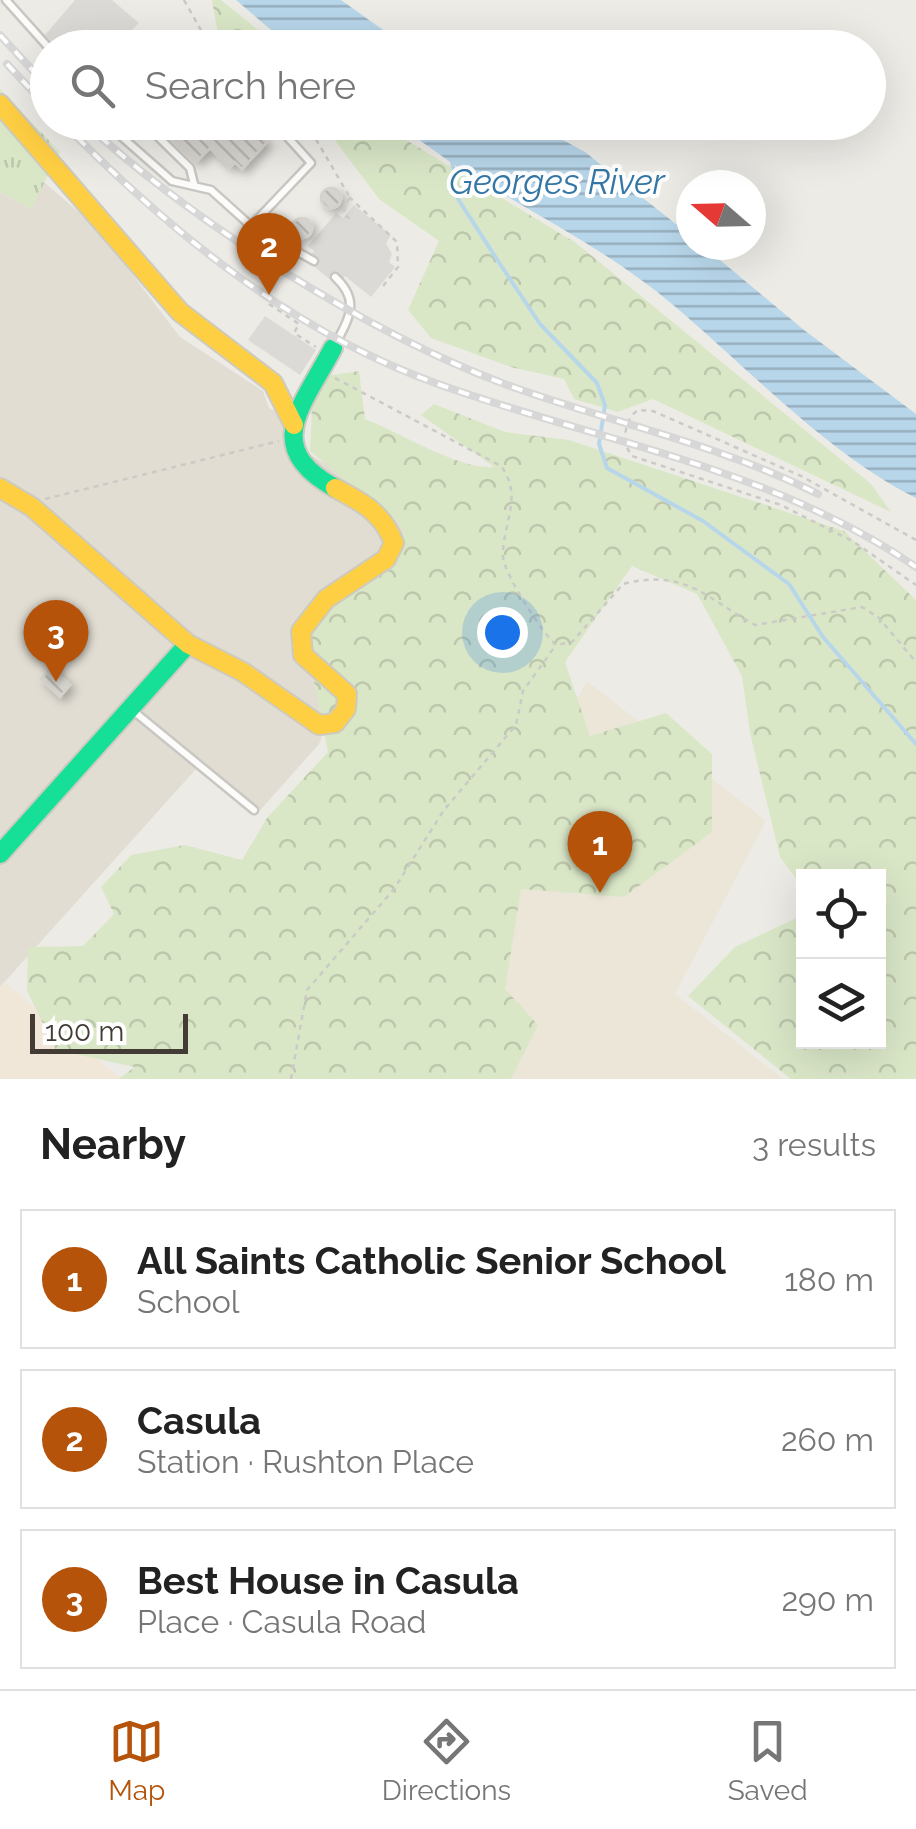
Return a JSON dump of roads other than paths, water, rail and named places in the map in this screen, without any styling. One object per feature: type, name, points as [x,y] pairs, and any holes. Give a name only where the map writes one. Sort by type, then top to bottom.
[{"type":"street","points":[[0,104],[30,139]]},
{"type":"street","points":[[0,488],[48,520],[188,644],[243,672],[319,725],[334,723],[343,714],[344,688],[304,655],[301,631],[326,599],[386,559],[394,536],[387,522],[308,472],[294,453],[292,432],[273,383],[180,312],[31,140]]},
{"type":"street","points":[[292,432],[328,350]]},
{"type":"street","points":[[0,854],[188,644]]},
{"type":"lane","points":[[6,0],[33,30]]},
{"type":"lane","points":[[125,140],[172,181],[211,190],[251,226],[314,261]]},
{"type":"lane","points":[[161,140],[190,168],[194,184]]},
{"type":"lane","points":[[251,226],[311,163],[290,140]]},
{"type":"lane","points":[[328,350],[352,301],[350,290],[335,277]]},
{"type":"lane","points":[[130,708],[254,810]]},
{"type":"water","points":[[236,0],[341,0],[383,30],[271,30]]},
{"type":"water","name":"Georges River","points":[[419,140],[563,140],[585,152],[676,224],[676,260],[720,260],[804,330],[916,414],[916,498],[851,458],[647,284]]},
{"type":"waterway","points":[[452,161],[458,199],[500,264],[540,324],[597,383],[605,405],[599,444],[607,468],[703,521],[789,584],[823,637],[916,744]]},
{"type":"railway","points":[[0,35],[30,68]]},
{"type":"railway","points":[[7,64],[30,89]]},
{"type":"railway","points":[[80,140],[189,239],[283,307],[333,336],[438,384],[743,480],[860,533],[916,567]]},
{"type":"railway","points":[[104,140],[227,235],[394,335],[502,383],[741,461],[818,494]]},
{"type":"place","name":"Casula","points":[[269,295]]},
{"type":"place","name":"Best House in Casula","points":[[56,682]]},
{"type":"place","name":"All Saints Catholic Senior School","points":[[600,893]]}]
